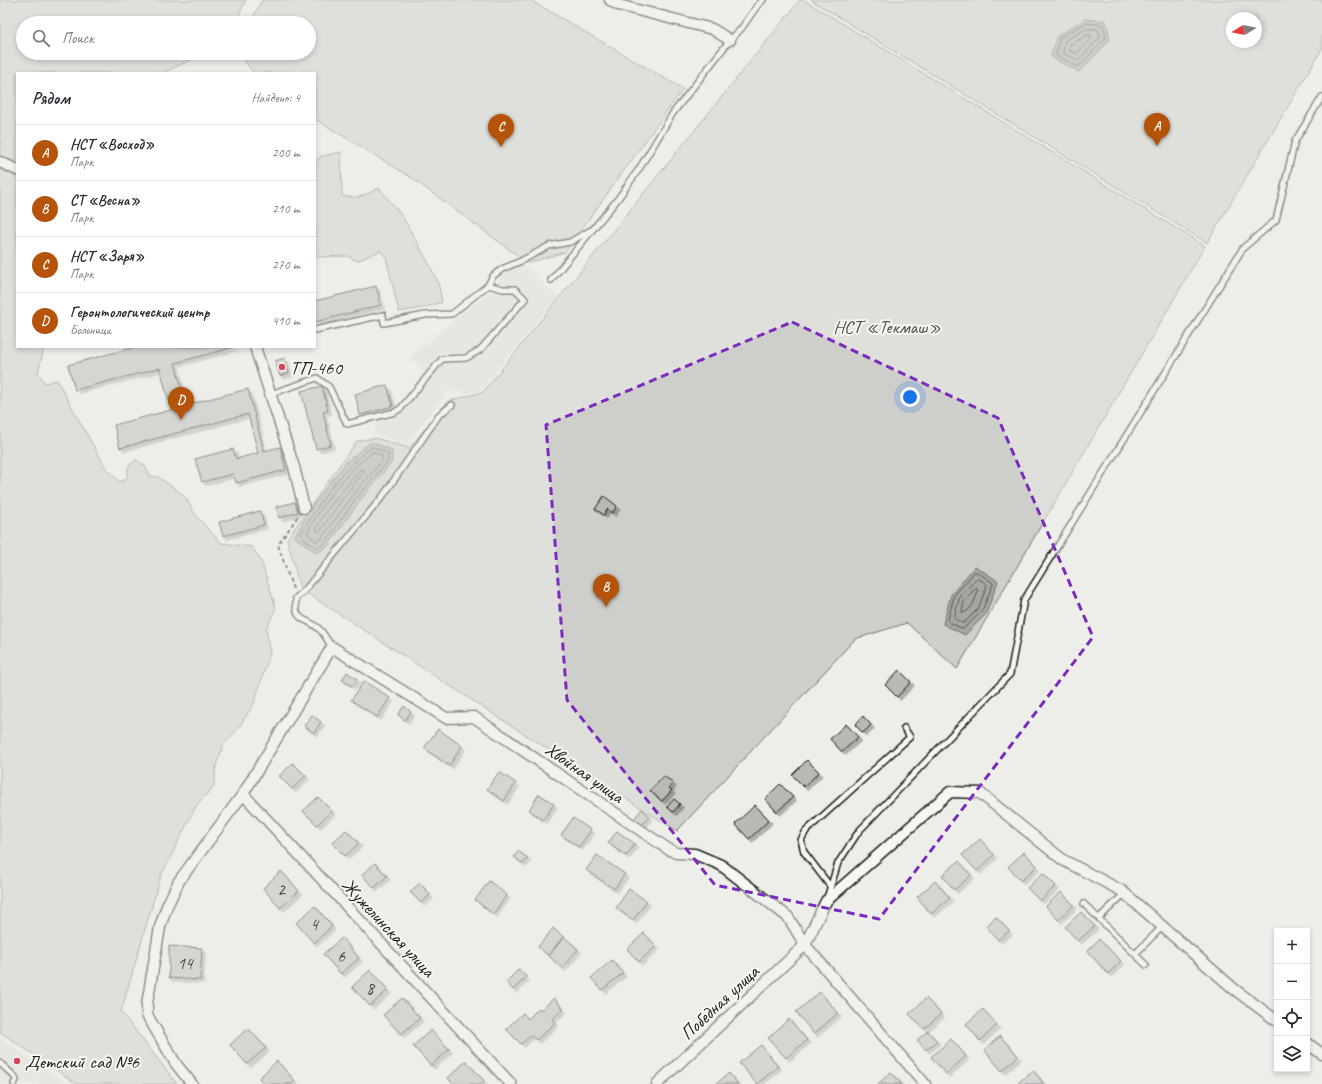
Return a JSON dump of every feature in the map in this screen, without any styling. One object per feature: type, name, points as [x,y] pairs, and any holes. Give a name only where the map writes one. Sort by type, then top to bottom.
[{"type":"street","points":[[610,0],[618,5],[712,28],[730,40]]},
{"type":"street","points":[[0,162],[16,170]]},
{"type":"street","points":[[255,348],[294,467],[304,508]]},
{"type":"street","points":[[192,1084],[176,1064],[147,1015],[147,1004],[160,926],[167,906],[179,881],[242,794],[332,647]]},
{"type":"street","name":"Хвойная улица","points":[[332,647],[446,718],[474,717],[668,849],[676,853],[695,854],[721,864],[788,917],[805,945],[925,1084]]},
{"type":"street","points":[[805,945],[826,901],[950,792],[980,793],[1064,860],[1124,894],[1234,989],[1274,1019]]},
{"type":"street","name":"Жужелинская улица","points":[[242,794],[511,1084]]},
{"type":"street","name":"Победная улица","points":[[656,1084],[805,945]]},
{"type":"street","points":[[1310,1045],[1322,1054]]},
{"type":"lane","points":[[551,280],[617,200],[639,169],[673,113],[763,0]]},
{"type":"lane","points":[[826,901],[838,863],[859,831],[1010,674],[1024,600],[1243,248],[1276,220],[1295,142],[1322,97]]},
{"type":"lane","points":[[316,330],[383,315],[384,323],[425,314],[452,314],[488,285],[493,276],[502,269],[521,261],[548,246],[570,242],[591,230]]},
{"type":"lane","points":[[270,394],[317,378],[329,387],[347,424],[395,412],[401,408],[442,359],[466,358],[480,350],[525,299],[514,290],[488,285]]},
{"type":"lane","points":[[332,647],[321,630],[299,616],[295,607],[296,598],[304,591],[383,496],[439,415],[452,405]]},
{"type":"lane","points":[[830,886],[804,852],[801,840],[806,831],[910,737],[904,728]]},
{"type":"lane","points":[[1099,918],[1124,894]]},
{"type":"lane","points":[[1084,904],[1146,965]]},
{"type":"lane","points":[[1135,954],[1162,927]]},
{"type":"lane","points":[[0,1064],[15,1077],[16,1080],[14,1084]]},
{"type":"path","points":[[296,598],[278,544],[304,508]]},
{"type":"highlighted area","points":[[792,322],[998,418],[1093,637],[879,919],[715,885],[567,700],[546,425]]},
{"type":"shaded area","points":[[523,265],[557,297],[481,390],[466,394],[449,389],[407,444],[374,434],[378,418],[388,418],[424,372],[411,356],[492,289],[511,267]]},
{"type":"shaded area","name":"Детский сад №6","points":[[0,1038],[67,1084],[0,1084]]},
{"type":"green space","points":[[0,0],[246,0],[238,16],[16,16],[16,60],[190,60],[165,72],[16,72],[16,348],[44,348],[38,373],[45,383],[57,380],[106,468],[120,482],[127,478],[128,467],[136,460],[145,466],[150,476],[158,477],[181,493],[187,500],[196,516],[221,543],[252,547],[261,561],[276,608],[266,629],[270,653],[254,703],[238,729],[224,744],[216,765],[214,786],[196,806],[160,878],[121,1012],[177,1084],[77,1084],[0,1032]]},
{"type":"green space","points":[[262,0],[530,0],[683,89],[565,252],[528,263],[409,176],[316,120],[316,72],[253,72],[244,60],[316,60],[316,16],[254,16]]},
{"type":"green space","name":"НСТ «Текмаш»","points":[[800,0],[804,0],[1205,246],[957,669],[907,623],[855,639],[677,831],[304,591],[300,588],[287,539],[357,441],[375,438],[409,448],[448,401],[483,392]]},
{"type":"green space","points":[[811,0],[1322,0],[1322,49],[1207,243]]},
{"type":"green space","points":[[341,152],[342,196],[361,196],[379,188],[402,216],[428,262],[438,282],[442,302],[422,308],[399,312],[386,257],[380,251],[357,261],[348,256],[316,257],[316,160],[322,156]]},
{"type":"water","points":[[1085,19],[1106,21],[1110,40],[1079,72],[1051,57],[1057,36]]},
{"type":"water","points":[[371,442],[392,450],[392,462],[358,503],[328,546],[317,553],[296,538],[295,535],[315,502],[347,461]]},
{"type":"water","points":[[975,566],[998,581],[986,614],[965,635],[943,624],[951,595]]},
{"type":"building","points":[[376,286],[381,305],[316,322],[316,301]]},
{"type":"building","points":[[131,348],[231,348],[175,363],[186,405],[248,389],[264,451],[280,447],[286,470],[236,483],[233,474],[202,482],[195,459],[233,449],[236,459],[258,453],[248,414],[120,448],[114,425],[171,410],[160,368],[75,390],[68,365]]},
{"type":"building","name":"ТП-460","points":[[285,358],[289,373],[280,376],[275,361]]},
{"type":"building","points":[[387,385],[393,406],[360,415],[355,394]]},
{"type":"building","points":[[322,386],[328,411],[323,412],[331,445],[316,449],[301,391]]},
{"type":"building","points":[[604,496],[617,506],[612,513],[607,509],[604,515],[595,509]]},
{"type":"building","points":[[295,502],[298,512],[279,518],[276,507]]},
{"type":"building","points":[[260,511],[264,525],[223,536],[219,522]]},
{"type":"building","points":[[899,670],[911,682],[897,697],[885,685]]},
{"type":"building","points":[[347,672],[357,679],[352,686],[342,680]]},
{"type":"building","points":[[364,681],[390,698],[377,717],[351,700]]},
{"type":"building","points":[[404,706],[411,712],[405,720],[398,715]]},
{"type":"building","points":[[312,715],[321,722],[314,733],[304,726]]},
{"type":"building","points":[[863,716],[871,725],[863,733],[855,725]]},
{"type":"building","points":[[846,724],[858,737],[842,752],[830,739]]},
{"type":"building","points":[[438,729],[462,746],[449,766],[424,748]]},
{"type":"building","points":[[807,760],[819,772],[804,787],[792,775]]},
{"type":"building","points":[[293,763],[306,776],[292,789],[279,776]]},
{"type":"building","points":[[499,772],[516,783],[504,801],[487,789]]},
{"type":"building","points":[[664,776],[673,783],[669,788],[672,790],[662,801],[650,791]]},
{"type":"building","points":[[780,784],[793,797],[777,812],[765,799]]},
{"type":"building","points":[[539,794],[554,804],[543,820],[529,810]]},
{"type":"building","points":[[318,797],[332,811],[317,825],[303,811]]},
{"type":"building","points":[[674,799],[680,804],[673,812],[667,807]]},
{"type":"building","points":[[755,805],[769,820],[749,839],[735,824]]},
{"type":"building","points":[[642,809],[649,816],[641,827],[633,820]]},
{"type":"building","points":[[573,818],[591,830],[579,847],[561,835]]},
{"type":"building","points":[[346,830],[359,843],[345,856],[332,843]]},
{"type":"building","points":[[617,831],[635,844],[626,856],[608,843]]},
{"type":"building","points":[[980,839],[994,855],[977,871],[962,855]]},
{"type":"building","points":[[518,851],[528,858],[523,864],[514,857]]},
{"type":"building","points":[[1024,852],[1037,866],[1021,881],[1008,867]]},
{"type":"building","points":[[597,855],[625,874],[614,889],[586,870]]},
{"type":"building","points":[[959,861],[971,875],[954,890],[942,875]]},
{"type":"building","points":[[375,863],[387,876],[374,888],[362,875]]},
{"type":"building","points":[[281,871],[299,891],[280,908],[263,888]]},
{"type":"building","points":[[1043,873],[1056,886],[1040,901],[1027,888]]},
{"type":"building","points":[[489,881],[507,895],[493,914],[475,900]]},
{"type":"building","points":[[935,881],[950,898],[931,914],[917,897]]},
{"type":"building","points":[[420,883],[430,895],[421,903],[410,892]]},
{"type":"building","points":[[629,889],[647,901],[633,920],[616,908]]},
{"type":"building","points":[[1061,892],[1074,905],[1058,920],[1046,906]]},
{"type":"building","points":[[315,906],[332,926],[314,943],[296,923]]},
{"type":"building","points":[[1081,912],[1095,926],[1078,941],[1065,927]]},
{"type":"building","points":[[996,917],[1009,931],[998,940],[986,926]]},
{"type":"building","points":[[553,928],[563,937],[548,955],[538,947]]},
{"type":"building","points":[[644,933],[656,946],[639,962],[627,949]]},
{"type":"building","points":[[564,937],[578,949],[562,968],[549,956]]},
{"type":"building","points":[[342,938],[359,958],[341,974],[323,954]]},
{"type":"building","points":[[1099,939],[1121,961],[1108,974],[1087,951]]},
{"type":"building","points":[[169,946],[202,948],[200,980],[169,978]]},
{"type":"building","points":[[612,960],[623,973],[602,990],[591,978]]},
{"type":"building","points":[[519,969],[526,977],[513,990],[506,982]]},
{"type":"building","points":[[370,970],[388,990],[370,1006],[352,987]]},
{"type":"building","points":[[820,992],[838,1013],[814,1034],[796,1012]]},
{"type":"building","points":[[402,998],[420,1018],[401,1034],[383,1015]]},
{"type":"building","points":[[554,998],[563,1009],[552,1019],[555,1023],[536,1040],[531,1035],[521,1044],[506,1029],[523,1013],[528,1019],[539,1008],[541,1010]]},
{"type":"building","points":[[926,998],[941,1014],[924,1029],[909,1014]]},
{"type":"building","points":[[983,1009],[997,1025],[980,1041],[966,1024]]},
{"type":"building","points":[[789,1019],[807,1040],[786,1058],[768,1038]]},
{"type":"building","points":[[248,1028],[266,1048],[247,1064],[230,1045]]},
{"type":"building","points":[[431,1030],[449,1049],[431,1066],[413,1046]]},
{"type":"building","points":[[928,1031],[937,1041],[926,1050],[917,1040]]},
{"type":"building","points":[[1000,1036],[1018,1056],[1002,1071],[984,1050]]},
{"type":"building","points":[[951,1039],[966,1056],[946,1074],[931,1057]]},
{"type":"building","points":[[761,1045],[778,1066],[757,1084],[739,1063]]},
{"type":"building","points":[[277,1061],[295,1081],[291,1084],[264,1084],[259,1078]]},
{"type":"building","points":[[466,1061],[484,1081],[481,1084],[453,1084],[448,1078]]},
{"type":"building","points":[[1033,1070],[1044,1084],[1017,1084]]},
{"type":"building","points":[[891,1072],[902,1084],[878,1084]]},
{"type":"building","points":[[729,1073],[738,1084],[716,1084]]},
{"type":"place","name":"НСТ «Восход»","points":[[1157,146]]},
{"type":"place","name":"НСТ «Заря»","points":[[501,147]]},
{"type":"place","name":"ТП-460","points":[[282,367]]},
{"type":"place","name":"Геронтологический центр","points":[[181,420]]},
{"type":"place","name":"СТ «Весна»","points":[[606,607]]},
{"type":"place","name":"Детский сад №6","points":[[17,1061]]}]
